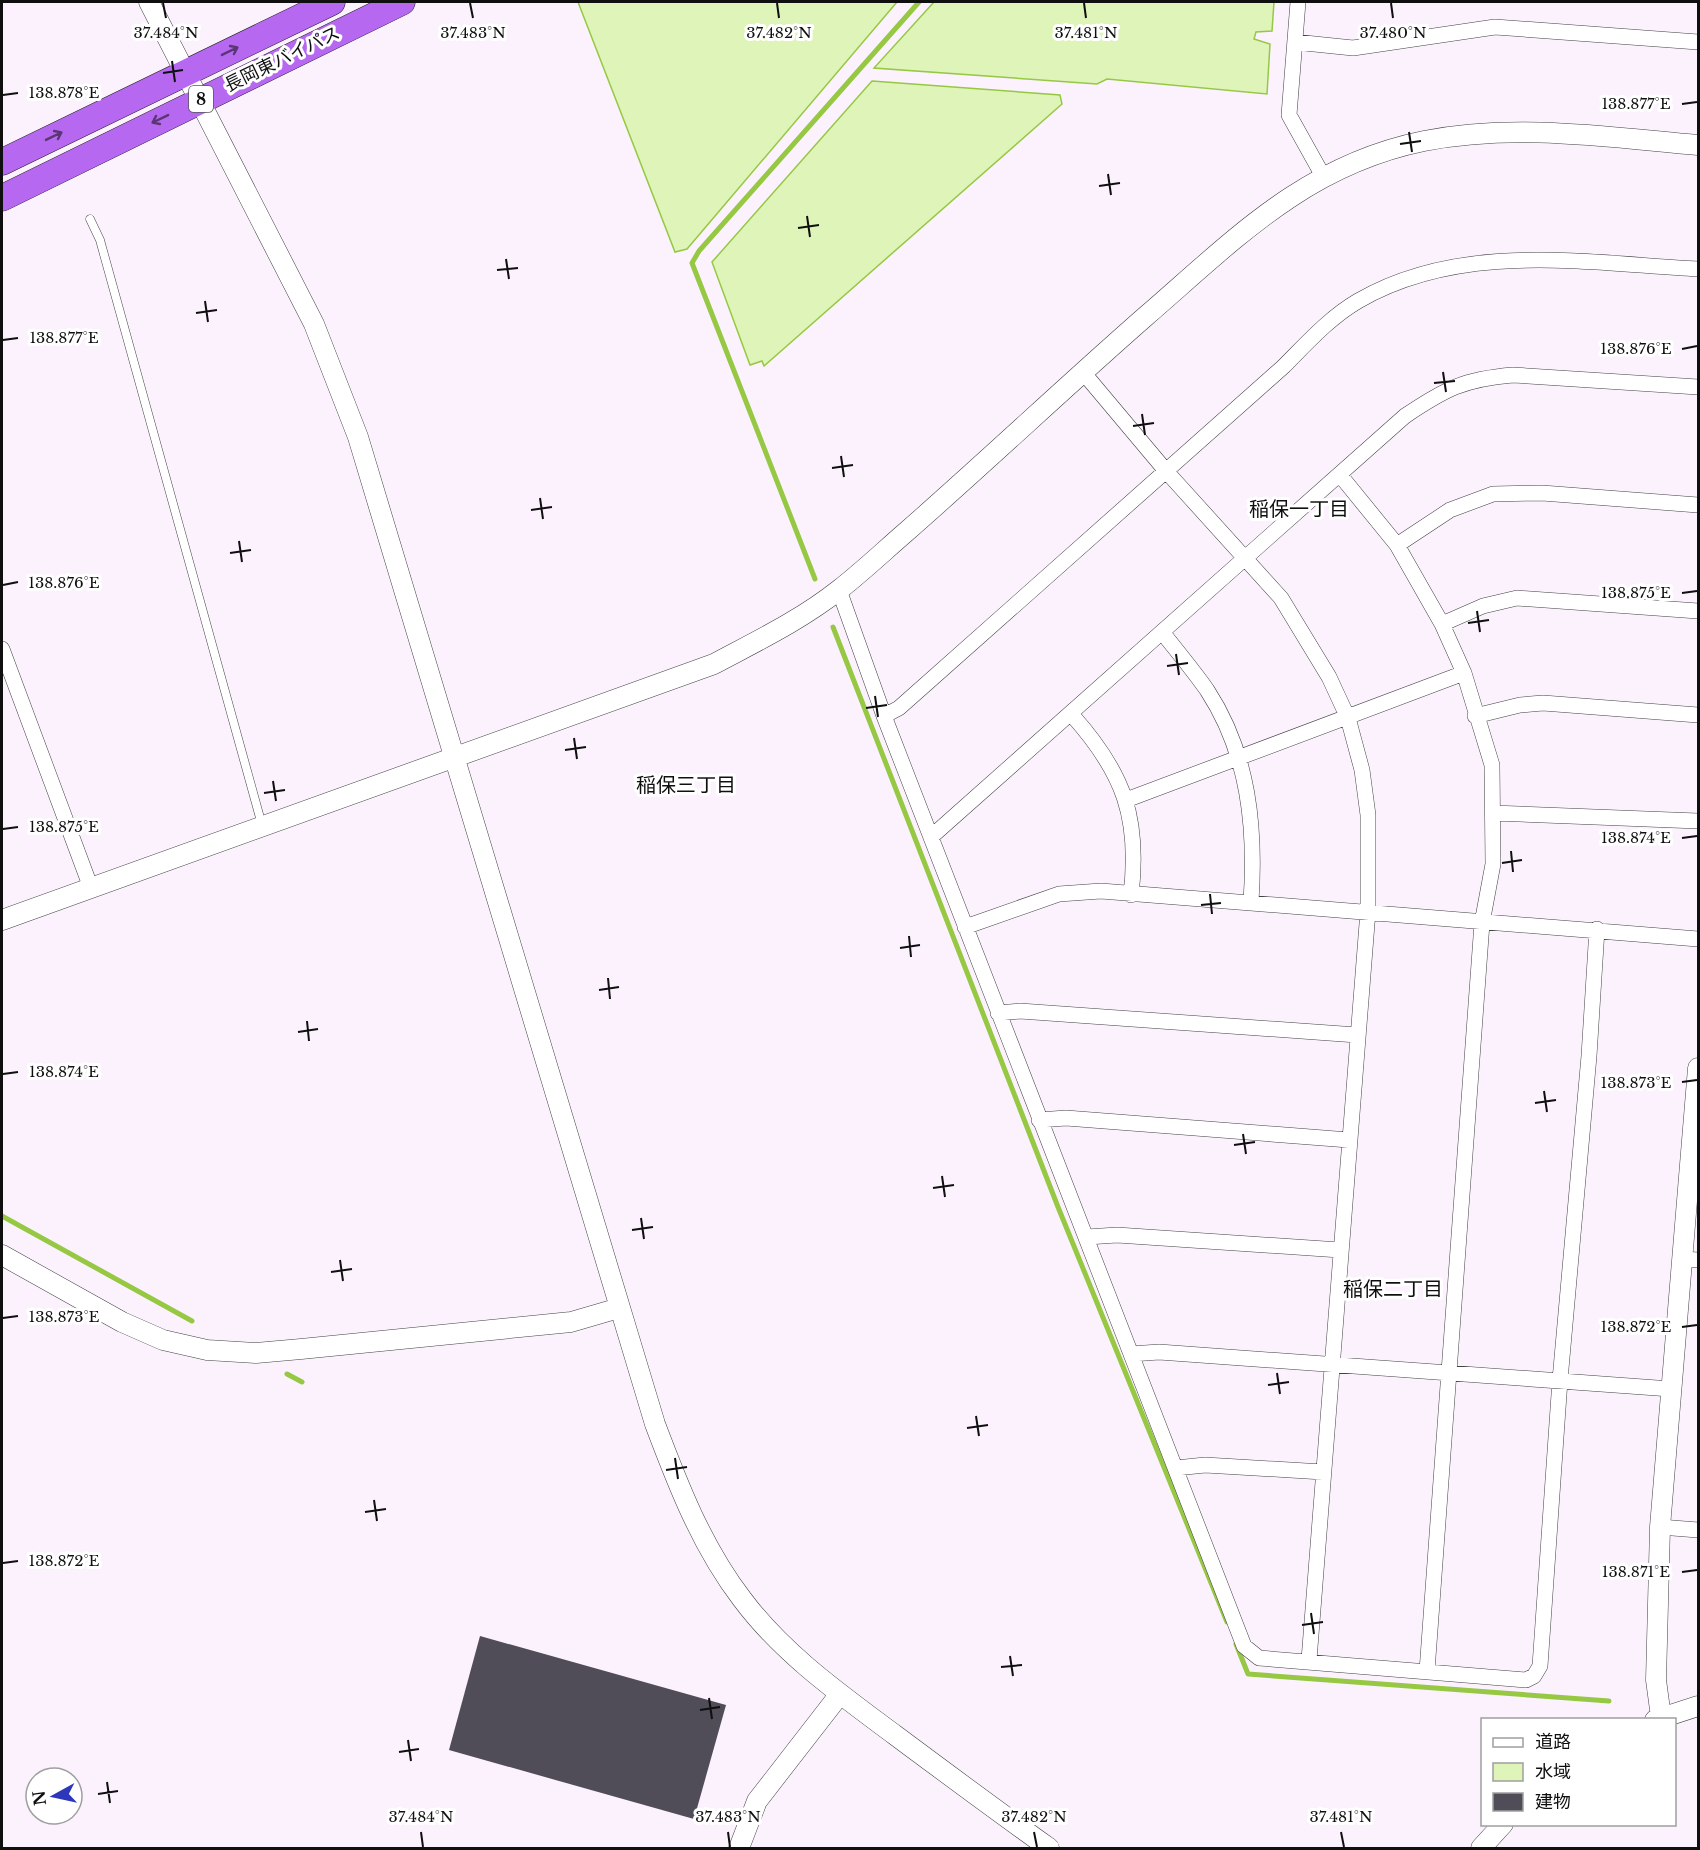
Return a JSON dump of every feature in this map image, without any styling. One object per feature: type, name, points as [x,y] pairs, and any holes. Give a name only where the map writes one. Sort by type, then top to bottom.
[{"type":"highway","name":"長岡東バイパス","points":[[2,162],[332,2]]},
{"type":"highway","name":"長岡東バイパス","points":[[2,198],[402,2]]},
{"type":"street","points":[[149,2],[314,324],[358,437],[453,759],[655,1424],[698,1529],[741,1598],[761,1623],[785,1647],[840,1694],[1049,1848]]},
{"type":"street","points":[[1298,2],[1289,115],[1323,176]]},
{"type":"street","points":[[1295,42],[1353,48],[1495,27],[1698,42]]},
{"type":"street","points":[[2,920],[714,664],[782,628],[839,590],[951,493],[1082,371],[1266,213],[1323,176],[1382,152],[1423,141],[1472,134],[1548,132],[1698,145]]},
{"type":"street","points":[[884,716],[899,708],[1166,471],[1329,322],[1357,302],[1393,283],[1476,263],[1514,259],[1698,269]]},
{"type":"street","points":[[1082,371],[1166,471],[1281,598],[1308,639],[1348,718],[1362,770],[1368,815],[1368,911],[1309,1660]]},
{"type":"street","points":[[931,837],[1072,715],[1244,558],[1405,416],[1442,391],[1470,381],[1513,375],[1698,387]]},
{"type":"street","points":[[1340,475],[1397,545],[1442,624],[1464,673],[1475,716],[1492,765],[1493,864],[1482,923],[1428,1671]]},
{"type":"street","points":[[1397,545],[1450,510],[1493,494],[1542,493],[1698,505]]},
{"type":"street","points":[[839,590],[884,716],[1244,1646],[1259,1658],[1309,1660],[1526,1680],[1534,1676],[1540,1666],[1560,1380],[1589,1056],[1597,929]]},
{"type":"street","points":[[1442,624],[1483,606],[1517,598],[1698,611]]},
{"type":"street","points":[[1162,632],[1208,692],[1237,757],[1248,791],[1253,831],[1251,902]]},
{"type":"street","points":[[2,649],[91,888]]},
{"type":"street","points":[[1126,800],[1464,673]]},
{"type":"street","points":[[1475,716],[1520,705],[1542,703],[1698,715]]},
{"type":"street","points":[[1072,715],[1096,742],[1126,800],[1133,829],[1135,859],[1131,895]]},
{"type":"street","points":[[1492,813],[1698,821]]},
{"type":"street","points":[[965,927],[1059,894],[1101,891],[1368,911],[1482,923],[1597,929],[1698,939]]},
{"type":"street","points":[[998,1013],[1020,1011],[1357,1035]]},
{"type":"street","points":[[1698,1068],[1690,1259],[1671,1389],[1660,1527],[1656,1680],[1658,1718],[1698,1707]]},
{"type":"street","points":[[1039,1120],[1065,1118],[1349,1140]]},
{"type":"street","points":[[1087,1237],[1117,1235],[1340,1250]]},
{"type":"street","points":[[2,1255],[122,1322],[163,1340],[207,1350],[256,1353],[571,1322],[620,1308]]},
{"type":"street","points":[[1131,1354],[1159,1352],[1332,1363],[1671,1389]]},
{"type":"street","points":[[1176,1468],[1205,1465],[1323,1472]]},
{"type":"street","points":[[1660,1527],[1698,1530]]},
{"type":"street","points":[[739,1848],[757,1800],[840,1694]]},
{"type":"street","points":[[1481,1848],[1501,1826]]},
{"type":"lane","points":[[90,219],[100,240],[263,826]]},
{"type":"water","points":[[578,2],[897,2],[687,249],[675,252]]},
{"type":"water","points":[[934,2],[1274,2],[1272,31],[1256,32],[1254,39],[1270,44],[1267,94],[1107,79],[1097,84],[874,68]]},
{"type":"water","points":[[872,81],[1060,95],[1062,104],[764,366],[762,361],[750,365],[712,262]]},
{"type":"building","points":[[480,1636],[726,1705],[694,1819],[449,1750]]},
{"type":"waterway","points":[[815,579],[692,263],[699,251],[919,2]]},
{"type":"waterway","points":[[833,627],[1058,1207],[1227,1622]]},
{"type":"waterway","points":[[2,1216],[192,1321]]},
{"type":"waterway","points":[[287,1374],[302,1382]]},
{"type":"waterway","points":[[1236,1644],[1248,1674],[1609,1701]]},
{"type":"district","name":"稲保一丁目","points":[[1299,509]]},
{"type":"district","name":"稲保三丁目","points":[[686,785]]},
{"type":"district","name":"稲保二丁目","points":[[1393,1289]]}]
